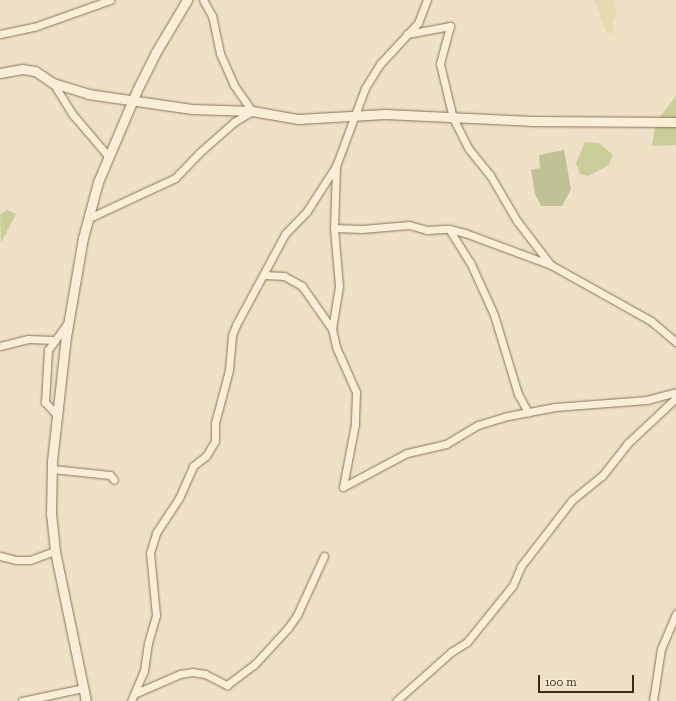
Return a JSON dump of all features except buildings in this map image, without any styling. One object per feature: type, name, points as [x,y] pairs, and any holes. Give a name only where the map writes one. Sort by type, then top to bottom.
[{"type":"street","points":[[0,34],[34,27],[110,0]]},
{"type":"street","points":[[86,701],[55,551],[51,514],[52,469],[57,415],[69,322],[89,218],[108,156],[156,52],[187,0]]},
{"type":"street","points":[[203,0],[212,16],[220,53],[234,85],[252,111]]},
{"type":"street","points":[[131,701],[136,693],[156,614],[150,552],[161,525],[179,498],[193,466],[206,456],[215,441],[215,423],[229,370],[232,335],[265,275],[285,234],[307,211],[336,166],[365,88],[380,64],[423,14],[427,0]]},
{"type":"street","points":[[407,34],[450,26],[440,64],[453,118],[468,148],[490,175],[517,221],[551,265]]},
{"type":"street","points":[[0,73],[22,69],[35,71],[53,83],[88,94],[133,101],[192,110],[252,111],[298,119],[394,114],[453,118],[676,122]]},
{"type":"street","points":[[53,83],[74,116],[108,156]]},
{"type":"street","points":[[89,218],[175,178],[234,122],[252,111]]},
{"type":"street","points":[[336,166],[334,228],[339,286],[332,329],[336,347],[356,392],[355,424],[344,487],[407,453],[446,444],[478,425],[554,407],[647,400],[676,392]]},
{"type":"street","points":[[334,228],[362,229],[410,225],[427,230],[449,229],[551,265],[651,321],[676,342]]},
{"type":"street","points":[[449,229],[470,262],[494,315],[518,394],[528,412]]},
{"type":"street","points":[[265,275],[284,276],[302,286],[332,329]]},
{"type":"street","points":[[57,415],[45,402],[44,383],[48,350],[69,322]]},
{"type":"street","points":[[0,346],[28,339],[55,340]]},
{"type":"street","points":[[396,701],[445,657],[467,642],[513,585],[521,566],[572,500],[602,476],[628,443],[676,398]]},
{"type":"street","points":[[52,469],[110,475],[114,480]]},
{"type":"street","points":[[0,556],[16,560],[30,560],[55,551]]},
{"type":"street","points":[[136,693],[180,674],[192,672],[205,674],[227,686],[254,665],[288,628],[297,615],[324,556]]},
{"type":"street","points":[[653,701],[661,649],[676,613]]},
{"type":"street","points":[[22,701],[83,688]]},
{"type":"shaded area","points":[[594,0],[614,0],[616,16],[612,22],[614,32],[607,34]]},
{"type":"green space","points":[[676,96],[676,145],[652,146],[656,122]]},
{"type":"green space","points":[[585,142],[599,143],[613,155],[609,165],[588,176],[580,174],[576,163]]},
{"type":"green space","points":[[564,150],[571,189],[562,206],[541,206],[535,194],[531,170],[540,168],[539,155]]},
{"type":"green space","points":[[7,210],[16,214],[1,243],[0,214]]}]
